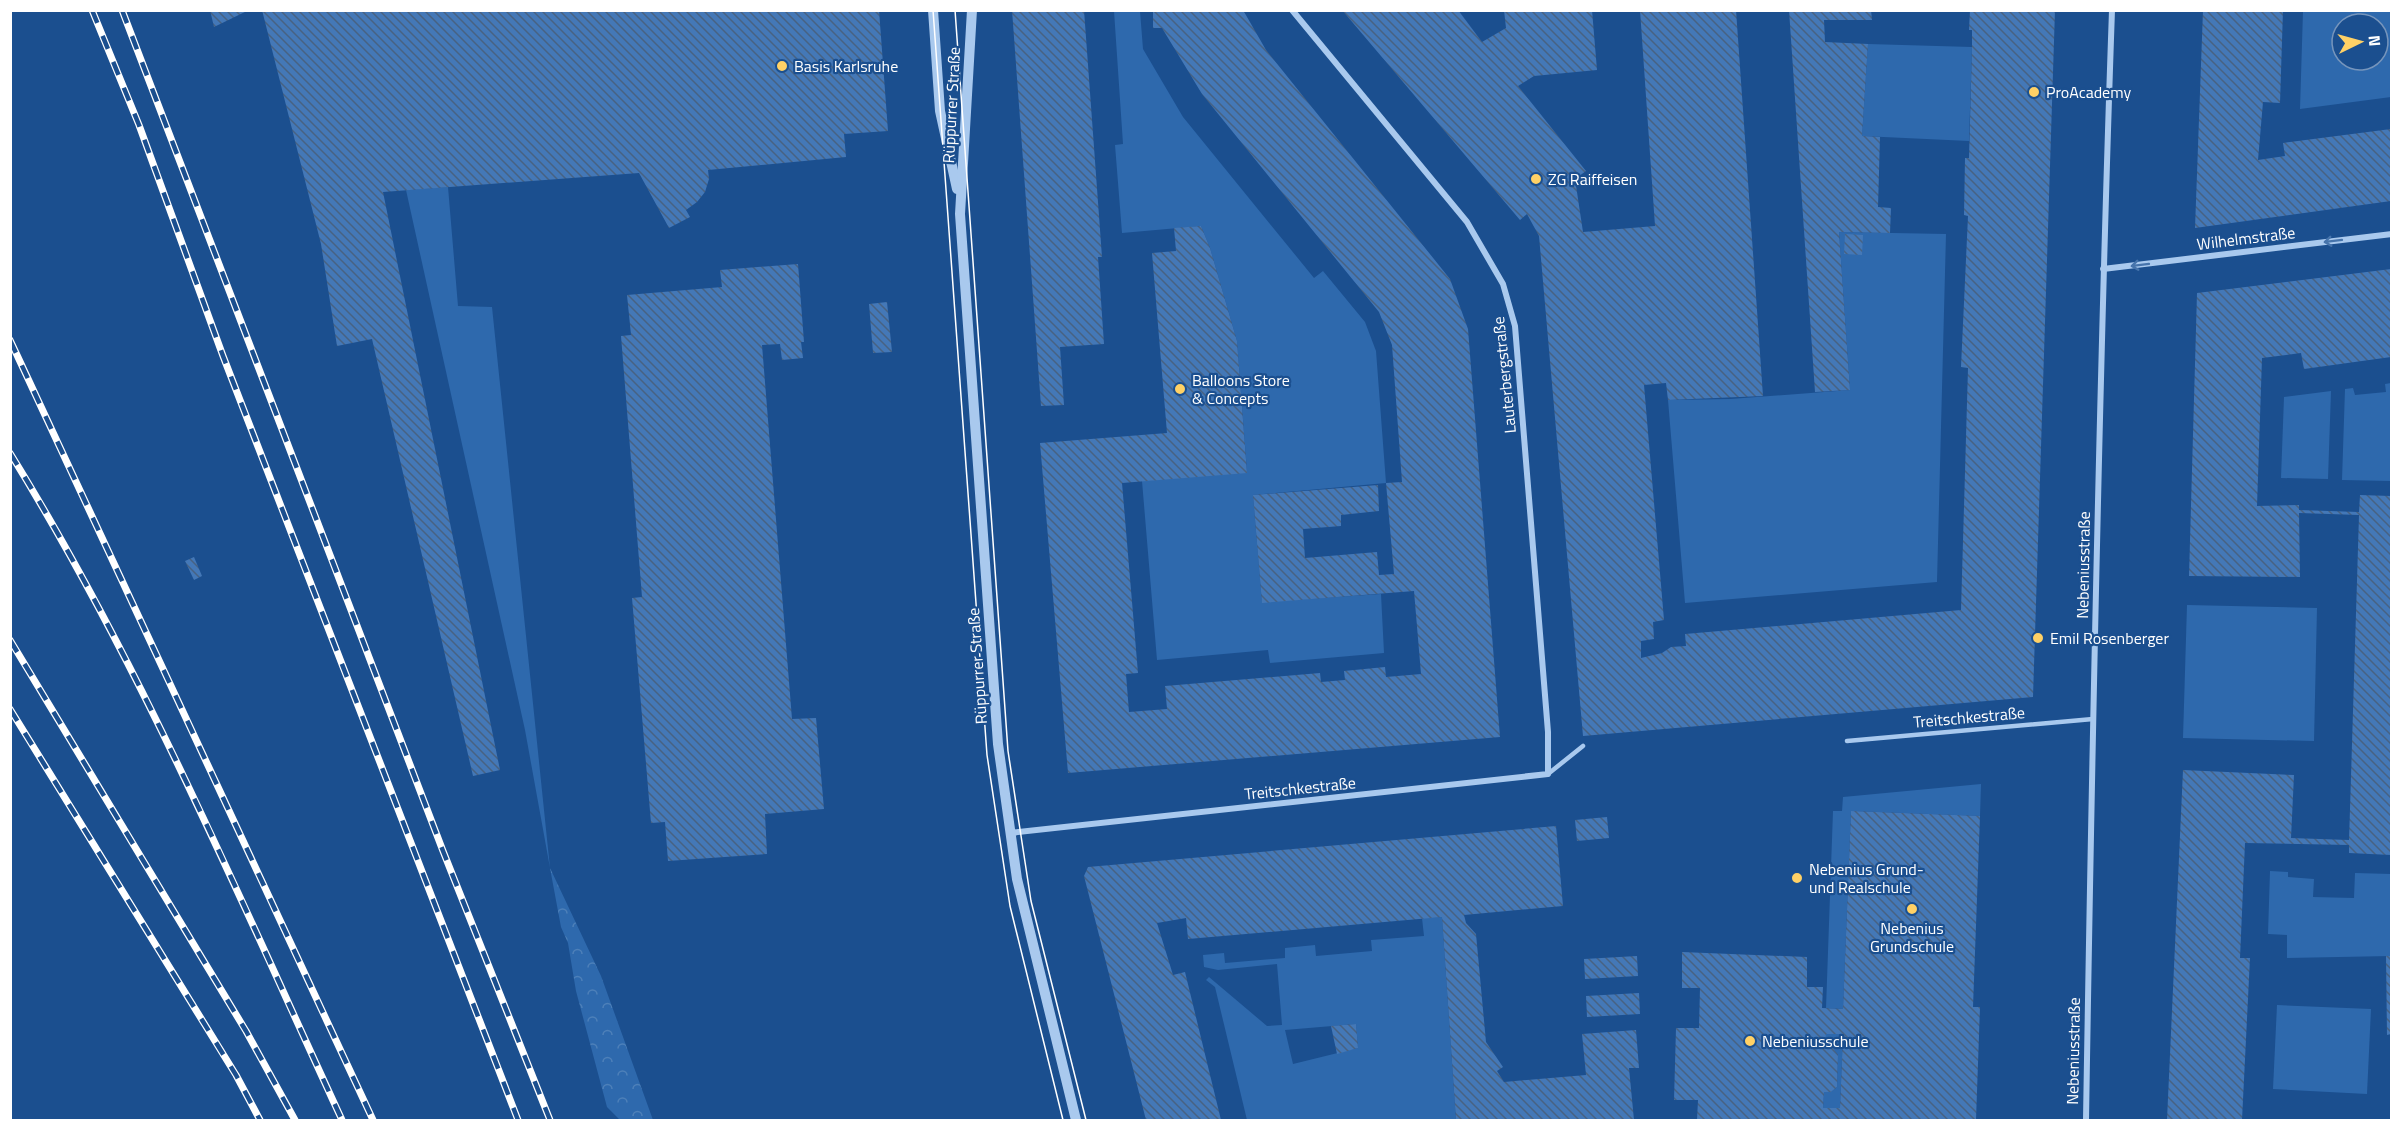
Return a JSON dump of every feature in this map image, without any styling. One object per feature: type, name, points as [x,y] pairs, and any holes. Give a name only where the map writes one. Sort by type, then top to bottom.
[{"type":"street","name":"Rüppurrer Straße","points":[[933,10],[940,111],[960,201]]},
{"type":"street","name":"Rüppurrer Straße","points":[[972,10],[960,201],[973,419],[998,744],[1010,833],[1025,912],[1076,1120]]},
{"type":"street","name":"Lauterbergstraße","points":[[1292,10],[1467,222],[1503,284],[1515,326],[1547,721],[1548,774]]},
{"type":"street","name":"Nebeniusstraße","points":[[2086,1120],[2103,269],[2112,10]]},
{"type":"street","name":"Wilhelmstraße","points":[[2103,269],[2391,234]]},
{"type":"street","name":"Treitschkestraße","points":[[1010,833],[1548,774]]},
{"type":"lane","name":"Treitschkestraße","points":[[1847,741],[2093,719]]},
{"type":"lane","points":[[1548,774],[1583,746]]},
{"type":"green space","points":[[1114,11],[1140,11],[1143,49],[1183,117],[1314,278],[1323,271],[1365,322],[1376,351],[1386,483],[1253,495],[1262,602],[1381,594],[1384,653],[1270,663],[1268,650],[1157,660],[1142,481],[1247,472],[1237,341],[1210,248],[1201,226],[1122,233],[1115,145],[1123,144]]},
{"type":"green space","points":[[2303,11],[2391,11],[2391,97],[2300,109]]},
{"type":"green space","points":[[1868,44],[1972,47],[1969,141],[1862,136]]},
{"type":"green space","points":[[448,187],[458,306],[492,307],[550,868],[525,730],[406,190]]},
{"type":"green space","points":[[1839,232],[1946,234],[1937,582],[1685,603],[1668,400],[1730,399],[1850,390]]},
{"type":"green space","points":[[2391,383],[2391,481],[2342,480],[2345,389],[2353,388],[2355,395],[2386,392],[2385,384]]},
{"type":"green space","points":[[2331,391],[2328,479],[2281,478],[2284,397]]},
{"type":"green space","points":[[2187,605],[2317,608],[2314,741],[2183,738]]},
{"type":"green space","points":[[1981,784],[1980,816],[1851,811],[1843,1009],[1826,1008],[1833,811],[1842,811],[1843,797]]},
{"type":"green space","points":[[550,868],[601,976],[653,1120],[620,1120],[607,1107],[576,991],[568,943],[561,927]]},
{"type":"green space","points":[[2270,871],[2288,872],[2288,877],[2314,879],[2313,897],[2354,898],[2355,873],[2391,874],[2391,956],[2287,958],[2287,935],[2268,934]]},
{"type":"green space","points":[[1442,917],[1456,1120],[1247,1120],[1215,987],[1206,980],[1209,977],[1267,1026],[1282,1025],[1277,964],[1218,970],[1204,967],[1203,955],[1224,953],[1225,963],[1285,958],[1285,948],[1315,945],[1316,956],[1372,951],[1371,940],[1424,936],[1422,918]],"holes":[[[1356,1024],[1358,1048],[1293,1064],[1285,1030]]]},
{"type":"green space","points":[[2277,1005],[2371,1009],[2367,1094],[2273,1089]]},
{"type":"green space","points":[[1826,1034],[1843,1034],[1840,1108],[1823,1108],[1824,1092],[1831,1092],[1837,1087],[1838,1055],[1833,1048],[1825,1048]]},
{"type":"building","points":[[210,10],[249,10],[214,27]]},
{"type":"building","points":[[262,10],[879,10],[888,131],[844,134],[846,157],[708,170],[709,179],[705,192],[686,210],[690,217],[669,228],[639,173],[383,192],[500,770],[473,776],[372,339],[337,346],[321,244]]},
{"type":"building","points":[[1012,10],[1084,10],[1102,257],[1098,257],[1104,344],[1060,347],[1064,405],[1041,406]]},
{"type":"building","points":[[1153,10],[1243,10],[1266,50],[1450,279],[1468,329],[1500,737],[1068,773],[1040,443],[1167,433],[1152,253],[1176,251],[1174,228],[1201,226],[1210,248],[1237,341],[1247,473],[1122,483],[1138,673],[1126,674],[1129,712],[1167,709],[1165,686],[1320,673],[1321,682],[1345,680],[1344,671],[1385,667],[1386,677],[1421,674],[1414,591],[1262,603],[1253,495],[1378,485],[1379,511],[1341,515],[1341,526],[1303,529],[1305,558],[1377,552],[1379,575],[1394,574],[1386,483],[1402,482],[1392,345],[1379,312],[1202,94],[1162,28],[1153,28]]},
{"type":"building","points":[[1342,10],[1458,10],[1482,42],[1506,28],[1504,10],[1592,10],[1597,70],[1534,76],[1518,86],[1586,171],[1575,179],[1583,232],[1655,226],[1640,10],[1736,10],[1763,396],[1668,400],[1666,383],[1644,385],[1664,620],[1653,622],[1654,639],[1641,641],[1641,658],[1662,653],[1671,647],[1686,646],[1685,634],[1961,610],[1968,368],[1961,367],[1968,216],[1964,215],[1965,158],[1969,158],[1972,47],[1972,30],[1969,30],[1970,10],[2055,10],[2033,697],[1583,736],[1539,236],[1527,214],[1520,220]]},
{"type":"building","points":[[1789,10],[1871,10],[1872,20],[1824,20],[1825,42],[1868,44],[1862,136],[1880,137],[1878,207],[1891,208],[1890,233],[1839,232],[1850,390],[1815,392]]},
{"type":"building","points":[[2203,10],[2283,10],[2280,103],[2263,102],[2258,160],[2285,156],[2283,143],[2391,129],[2391,201],[2195,228]]},
{"type":"building","points":[[1845,234],[1863,235],[1862,255],[1844,254]]},
{"type":"building","points":[[798,264],[804,342],[801,342],[803,358],[782,360],[780,344],[762,345],[792,719],[816,718],[824,809],[765,814],[767,854],[668,861],[665,822],[651,823],[632,598],[642,597],[621,336],[631,335],[627,295],[722,287],[720,270]]},
{"type":"building","points":[[2391,269],[2391,357],[2304,369],[2301,353],[2262,358],[2257,506],[2299,505],[2299,510],[2359,512],[2360,495],[2391,496],[2391,855],[2349,853],[2349,845],[2245,843],[2240,958],[2250,958],[2242,1120],[2167,1120],[2183,770],[2294,775],[2291,838],[2349,840],[2359,515],[2299,513],[2300,577],[2189,576],[2197,293]]},
{"type":"building","points":[[887,302],[892,352],[873,353],[869,304]]},
{"type":"building","points":[[194,557],[202,576],[194,580],[185,561]]},
{"type":"building","points":[[1851,811],[1980,816],[1973,1007],[1980,1007],[1976,1120],[1697,1120],[1698,1100],[1674,1100],[1676,1028],[1699,1028],[1700,988],[1682,988],[1682,952],[1807,957],[1807,987],[1823,987],[1822,1008],[1843,1009]],"holes":[[[1826,1034],[1843,1034],[1840,1108],[1823,1108],[1824,1092],[1831,1092],[1837,1087],[1838,1055],[1833,1048],[1825,1048]]]},
{"type":"building","points":[[1607,817],[1609,838],[1577,841],[1575,820]]},
{"type":"building","points":[[1556,826],[1563,906],[1464,915],[1466,923],[1476,934],[1486,1042],[1503,1067],[1497,1071],[1504,1082],[1586,1075],[1582,1034],[1636,1030],[1639,1068],[1629,1068],[1634,1120],[1456,1120],[1442,917],[1188,939],[1186,918],[1157,923],[1173,975],[1185,972],[1221,1120],[1146,1120],[1084,876],[1088,867]]},
{"type":"building","points":[[1637,956],[1638,976],[1585,979],[1584,959]]},
{"type":"building","points":[[2386,956],[2391,956],[2391,1034],[2387,1035]]},
{"type":"building","points":[[1639,993],[1640,1014],[1587,1017],[1586,996]]},
{"type":"building","points":[[1356,1024],[1358,1048],[1337,1054],[1331,1026]]},
{"type":"tram line","points":[[933,10],[987,755],[1010,906],[1063,1120]]},
{"type":"tram line","points":[[955,10],[1008,751],[1031,901],[1086,1120]]},
{"type":"railway","points":[[92,10],[139,125],[223,356],[518,1120]]},
{"type":"railway","points":[[122,10],[443,851],[550,1120]]},
{"type":"railway","points":[[10,340],[373,1120]]},
{"type":"railway","points":[[10,453],[58,533],[145,698],[226,866],[342,1120]]},
{"type":"railway","points":[[10,640],[246,1031],[295,1120]]},
{"type":"railway","points":[[10,709],[236,1075],[260,1120]]},
{"type":"place","name":"Basis Karlsruhe","points":[[782,66]]},
{"type":"place","name":"ProAcademy","points":[[2034,92]]},
{"type":"place","name":"ZG Raiffeisen","points":[[1536,179]]},
{"type":"place","name":"Balloons Store & Concepts","points":[[1180,389]]},
{"type":"place","name":"Emil Rosenberger","points":[[2038,638]]},
{"type":"place","name":"Nebenius Grund- und Realschule","points":[[1797,878]]},
{"type":"place","name":"Nebenius Grundschule","points":[[1912,909]]},
{"type":"place","name":"Nebeniusschule","points":[[1750,1041]]}]
